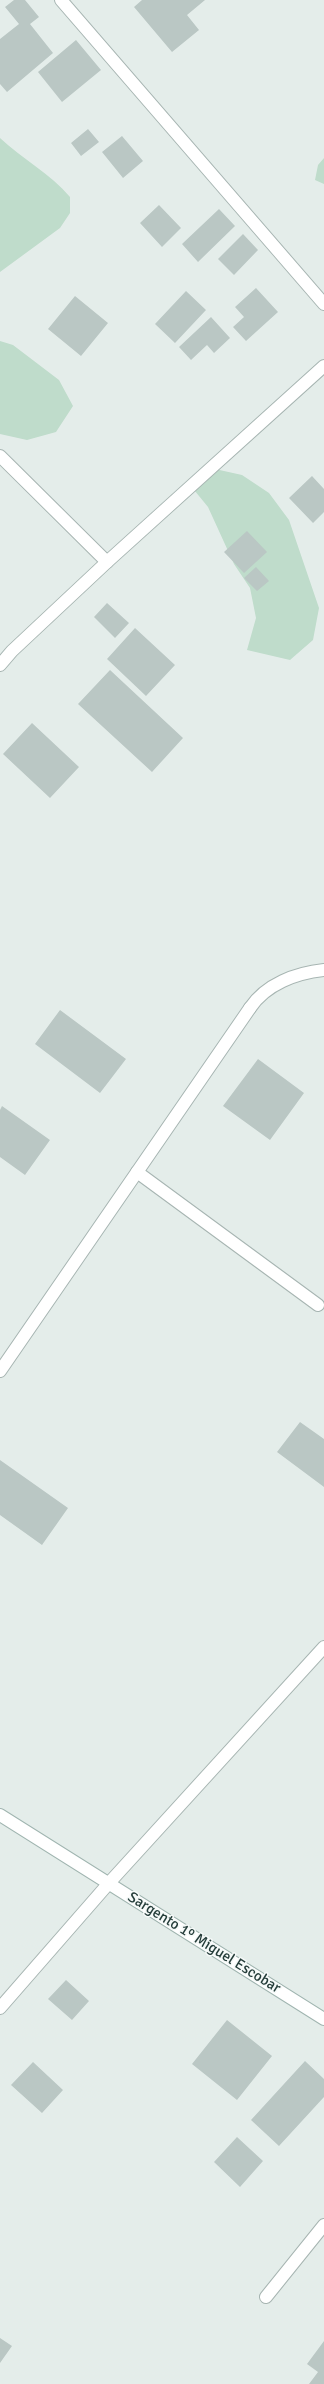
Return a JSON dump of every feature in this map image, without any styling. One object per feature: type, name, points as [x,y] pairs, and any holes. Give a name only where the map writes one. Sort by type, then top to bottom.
[{"type":"street","points":[[61,0],[324,304]]},
{"type":"street","points":[[0,665],[12,651],[106,562],[324,366]]},
{"type":"street","points":[[0,456],[106,562]]},
{"type":"street","points":[[0,1372],[258,996],[284,980],[309,971],[324,970]]},
{"type":"street","points":[[137,1172],[318,1304]]},
{"type":"street","points":[[0,2008],[109,1883],[324,1647]]},
{"type":"street","name":"Sargento 1º Miguel Escobar","points":[[0,1815],[84,1866],[324,2019]]},
{"type":"street","points":[[266,2297],[324,2225]]},
{"type":"green space","points":[[0,138],[54,181],[70,197],[70,213],[60,228],[0,272]]},
{"type":"green space","points":[[324,158],[324,184],[315,180],[318,165]]},
{"type":"green space","points":[[0,341],[13,345],[59,380],[73,406],[56,432],[27,440],[0,434]]},
{"type":"green space","points":[[215,469],[242,475],[269,493],[289,520],[319,608],[313,640],[290,660],[247,650],[256,618],[250,588],[234,564],[208,507],[190,485]]},
{"type":"building","points":[[14,0],[25,0],[39,17],[30,24],[53,53],[7,92],[0,84],[0,39],[19,24],[5,7]]},
{"type":"building","points":[[142,0],[205,0],[187,15],[199,30],[172,52],[134,7]]},
{"type":"building","points":[[76,40],[101,70],[62,102],[38,72]]},
{"type":"building","points":[[88,129],[99,142],[81,156],[71,143]]},
{"type":"building","points":[[122,136],[143,161],[123,178],[102,152]]},
{"type":"building","points":[[159,205],[181,228],[162,247],[140,223]]},
{"type":"building","points":[[219,209],[235,226],[198,262],[182,244]]},
{"type":"building","points":[[243,234],[258,250],[234,275],[218,259]]},
{"type":"building","points":[[256,288],[278,312],[246,341],[233,327],[244,317],[235,307]]},
{"type":"building","points":[[186,291],[206,310],[175,343],[155,324]]},
{"type":"building","points":[[75,296],[108,323],[81,356],[48,329]]},
{"type":"building","points":[[211,317],[230,338],[214,353],[207,345],[191,360],[179,347]]},
{"type":"building","points":[[312,476],[324,489],[324,512],[313,523],[289,498]]},
{"type":"building","points":[[247,531],[267,552],[244,573],[224,552]]},
{"type":"building","points":[[256,567],[269,581],[257,591],[244,578]]},
{"type":"building","points":[[107,603],[129,623],[115,638],[94,617]]},
{"type":"building","points":[[135,628],[175,665],[146,696],[107,659]]},
{"type":"building","points":[[110,670],[183,738],[152,772],[78,704]]},
{"type":"building","points":[[32,723],[79,767],[50,798],[3,754]]},
{"type":"building","points":[[60,1010],[126,1059],[100,1093],[35,1044]]},
{"type":"building","points":[[258,1059],[304,1093],[270,1140],[223,1106]]},
{"type":"building","points":[[2,1106],[50,1140],[25,1175],[0,1157],[0,1110]]},
{"type":"building","points":[[300,1422],[324,1439],[324,1487],[277,1452]]},
{"type":"building","points":[[0,1460],[68,1508],[42,1545],[0,1515]]},
{"type":"building","points":[[66,1980],[89,2001],[72,2020],[48,1999]]},
{"type":"building","points":[[227,2020],[272,2056],[237,2100],[192,2064]]},
{"type":"building","points":[[305,2061],[324,2079],[324,2097],[279,2146],[251,2120]]},
{"type":"building","points":[[33,2062],[63,2090],[42,2113],[11,2085]]},
{"type":"building","points":[[237,2137],[263,2161],[240,2187],[214,2162]]},
{"type":"building","points":[[0,2338],[12,2346],[0,2363]]},
{"type":"building","points":[[324,2341],[324,2384],[309,2384],[318,2372],[307,2364]]}]
